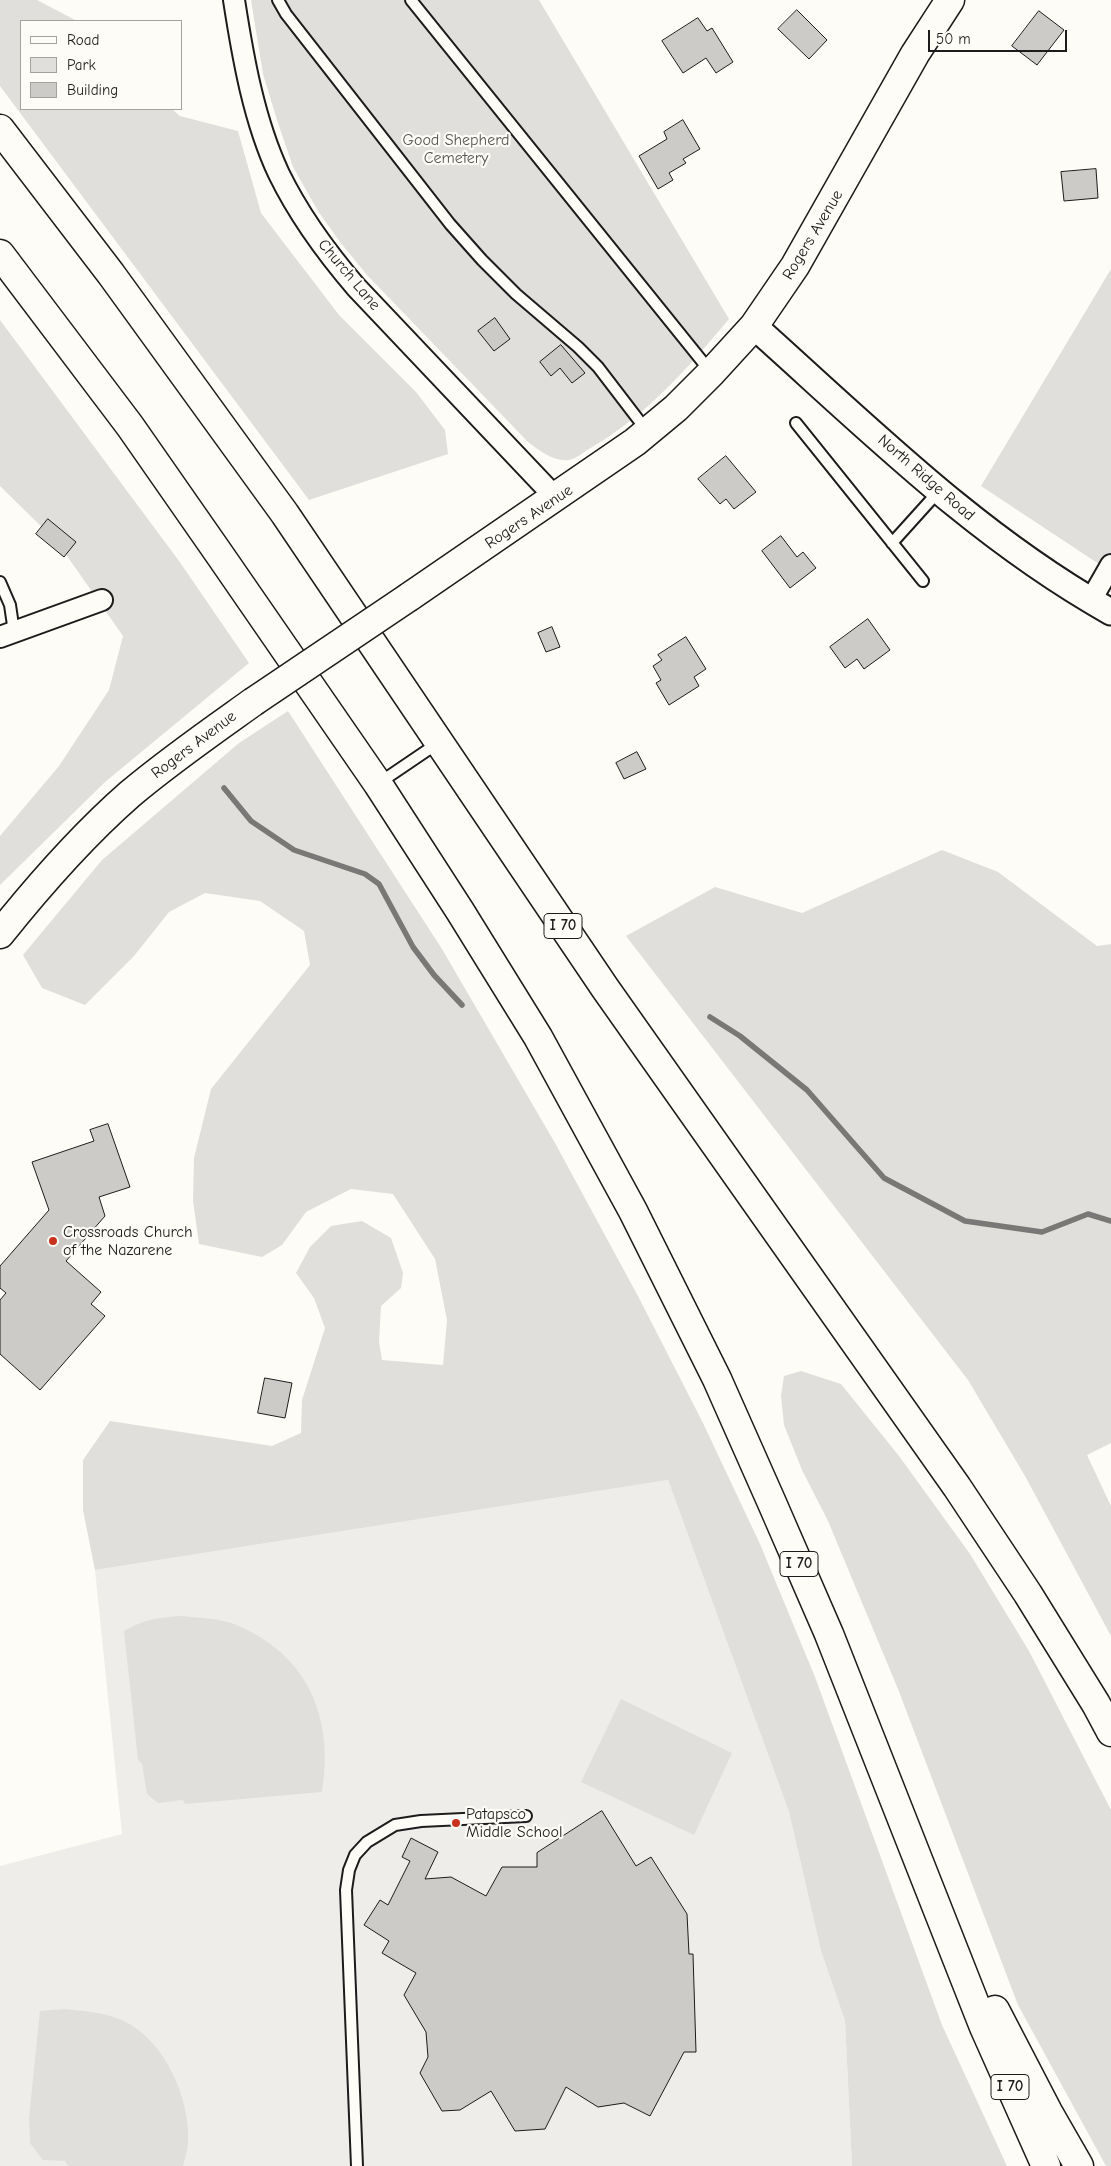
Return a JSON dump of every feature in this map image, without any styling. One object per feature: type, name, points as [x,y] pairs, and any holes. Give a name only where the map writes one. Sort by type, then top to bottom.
[{"type":"main road","name":"Rogers Avenue","points":[[0,934],[40,885],[84,838],[130,794],[189,747],[556,498],[647,432],[711,374],[754,326],[795,266],[915,54],[950,0]]},
{"type":"main road","name":"I 70","points":[[0,129],[117,282],[280,506],[605,988],[957,1487],[1028,1594],[1096,1704],[1111,1732]]},
{"type":"main road","name":"I 70","points":[[0,254],[130,426],[378,784],[538,1037],[633,1211],[716,1379],[772,1503],[829,1634],[981,2020],[1046,2166]]},
{"type":"main road","points":[[888,1782],[993,2007],[1048,2112],[1079,2166]]},
{"type":"street","name":"Church Lane","points":[[234,0],[250,81],[262,127],[279,173],[307,224],[329,255],[356,287],[556,498]]},
{"type":"street","name":"North Ridge Road","points":[[754,326],[938,492],[1019,553],[1101,606]]},
{"type":"street","points":[[1101,606],[1111,565]]},
{"type":"street","points":[[7,634],[102,600]]},
{"type":"lane","points":[[278,0],[286,14],[450,224],[516,294],[578,347],[598,367],[647,432]]},
{"type":"lane","points":[[411,0],[711,374]]},
{"type":"lane","points":[[796,423],[923,581]]},
{"type":"lane","points":[[892,543],[938,492]]},
{"type":"lane","points":[[0,582],[10,605],[7,634]]},
{"type":"lane","points":[[378,784],[438,742]]},
{"type":"lane","points":[[357,2166],[346,1890],[349,1870],[356,1855],[367,1842],[380,1832],[395,1825],[421,1821],[526,1816]]},
{"type":"shaded area","name":"Patapsco Middle School","points":[[668,1480],[789,1812],[821,1951],[845,2021],[852,2166],[0,2166],[0,1866],[122,1834],[95,1570]]},
{"type":"green space","points":[[0,0],[37,0],[75,20],[20,20],[20,110],[173,110],[180,116],[238,131],[261,213],[339,315],[416,392],[445,430],[448,454],[309,500],[0,86]]},
{"type":"green space","name":"Good Shepherd Cemetery","points":[[251,0],[539,0],[729,319],[665,390],[629,422],[609,436],[577,457],[569,460],[553,458],[537,449],[528,442],[367,275],[318,211],[293,167],[277,120],[263,74]]},
{"type":"green space","points":[[1111,269],[1111,572],[981,486]]},
{"type":"green space","points":[[0,320],[179,561],[249,663],[105,782],[0,885],[0,836],[59,766],[109,690],[123,636],[58,543],[0,486]]},
{"type":"green space","points":[[288,711],[442,949],[555,1143],[639,1298],[703,1423],[760,1544],[815,1677],[942,2025],[1007,2166],[852,2166],[845,2021],[821,1951],[789,1812],[668,1480],[95,1570],[83,1510],[83,1460],[110,1421],[272,1446],[301,1433],[302,1400],[325,1328],[314,1298],[296,1273],[310,1247],[331,1226],[362,1221],[391,1238],[403,1273],[401,1288],[381,1306],[379,1342],[382,1360],[443,1365],[447,1320],[435,1259],[393,1194],[351,1189],[306,1212],[282,1245],[262,1257],[199,1244],[193,1201],[194,1158],[211,1089],[310,965],[304,931],[260,901],[205,893],[169,912],[134,956],[85,1005],[42,988],[23,955],[102,860],[239,743]]},
{"type":"green space","points":[[942,850],[998,872],[1097,946],[1111,944],[1111,1443],[1087,1455],[1111,1506],[1111,1636],[1025,1476],[968,1380],[626,936],[715,887],[802,913]]},
{"type":"green space","points":[[801,1371],[841,1384],[899,1456],[970,1554],[1029,1651],[1111,1810],[1111,2166],[1106,2166],[1018,2005],[898,1689],[828,1521],[802,1470],[784,1425],[781,1396],[784,1376]]},
{"type":"green space","points":[[181,1616],[215,1619],[234,1624],[260,1637],[281,1652],[298,1671],[310,1691],[319,1714],[324,1738],[325,1764],[322,1792],[185,1804],[183,1800],[158,1803],[147,1794],[142,1764],[138,1760],[124,1631],[151,1620]]},
{"type":"green space","points":[[621,1699],[732,1753],[694,1835],[581,1782]]},
{"type":"green space","points":[[65,2009],[99,2013],[119,2019],[135,2027],[149,2039],[161,2054],[171,2070],[185,2107],[188,2143],[183,2166],[68,2166],[65,2161],[43,2160],[30,2143],[29,2118],[40,2011]]},
{"type":"building","points":[[797,10],[827,40],[809,59],[778,29]]},
{"type":"building","points":[[1039,11],[1064,30],[1037,65],[1012,46]]},
{"type":"building","points":[[698,18],[707,31],[712,28],[733,62],[716,73],[706,58],[683,73],[662,41]]},
{"type":"building","points":[[683,120],[700,149],[683,159],[686,163],[669,173],[673,180],[658,189],[639,156],[667,139],[664,132]]},
{"type":"building","points":[[1096,169],[1098,198],[1064,201],[1061,172]]},
{"type":"building","points":[[495,318],[510,339],[494,351],[478,331]]},
{"type":"building","points":[[561,345],[585,373],[572,383],[560,368],[551,376],[540,362]]},
{"type":"building","points":[[726,456],[756,492],[734,509],[726,499],[720,504],[698,479]]},
{"type":"building","points":[[48,519],[76,542],[64,557],[36,534]]},
{"type":"building","points":[[781,536],[797,557],[803,552],[816,568],[790,588],[762,551]]},
{"type":"building","points":[[868,619],[890,650],[864,669],[857,659],[845,668],[830,647]]},
{"type":"building","points":[[552,627],[560,647],[546,652],[538,633]]},
{"type":"building","points":[[686,637],[706,669],[694,677],[699,686],[669,705],[656,683],[661,680],[653,666],[662,660],[658,655]]},
{"type":"building","points":[[637,752],[646,769],[624,779],[616,763]]},
{"type":"building","name":"Crossroads Church of the Nazarene","points":[[108,1124],[130,1187],[99,1197],[105,1216],[66,1261],[101,1292],[91,1304],[105,1316],[40,1390],[0,1354],[0,1300],[6,1293],[0,1288],[0,1266],[49,1210],[32,1162],[94,1141],[90,1130]]},
{"type":"building","points":[[265,1378],[292,1383],[285,1418],[258,1413]]},
{"type":"building","points":[[602,1811],[636,1866],[651,1857],[687,1914],[689,1954],[693,1954],[696,2052],[684,2052],[650,2116],[624,2103],[598,2107],[566,2087],[545,2129],[515,2131],[491,2091],[460,2110],[442,2111],[420,2073],[428,2057],[426,2032],[404,1995],[416,1973],[382,1953],[389,1941],[364,1925],[380,1900],[388,1905],[410,1861],[402,1857],[411,1838],[438,1852],[425,1879],[451,1877],[486,1896],[502,1867],[537,1867],[537,1853]]},
{"type":"waterway","points":[[224,788],[251,821],[294,850],[365,874],[379,884],[413,947],[434,975],[462,1005]]},
{"type":"waterway","points":[[710,1017],[740,1036],[807,1090],[884,1178],[965,1221],[1042,1232],[1088,1214],[1111,1221]]},
{"type":"place","name":"Crossroads Church of the Nazarene","points":[[53,1241]]},
{"type":"place","name":"Patapsco Middle School","points":[[456,1823]]}]
